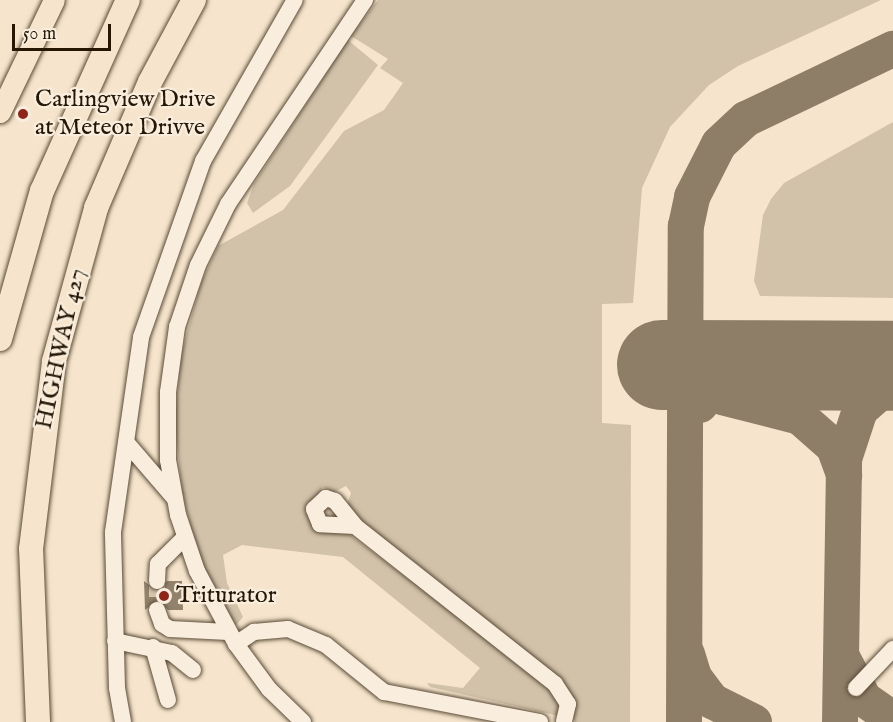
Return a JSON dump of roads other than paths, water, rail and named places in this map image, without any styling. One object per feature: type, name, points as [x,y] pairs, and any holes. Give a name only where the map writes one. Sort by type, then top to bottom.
[{"type":"highway","points":[[0,339],[42,191],[128,0]]},
{"type":"highway","name":"HIGHWAY 427","points":[[38,722],[31,549],[54,360],[96,208],[150,82],[194,0]]},
{"type":"main road","points":[[0,112],[54,0]]},
{"type":"street","points":[[123,722],[115,641],[113,532],[141,337],[203,161],[295,0]]},
{"type":"street","points":[[303,722],[268,689],[232,638],[185,537],[168,460],[168,392],[177,327],[198,265],[228,204],[365,0]]},
{"type":"street","points":[[126,442],[175,500]]},
{"type":"street","points":[[144,465],[159,472],[168,460]]},
{"type":"street","points":[[355,526],[555,684],[568,704],[564,722]]},
{"type":"street","points":[[157,581],[158,564],[185,537]]},
{"type":"street","points":[[157,610],[162,624],[170,629],[232,638],[254,632],[288,629],[326,645],[384,692],[540,722]]},
{"type":"street","points":[[115,641],[153,647],[193,670]]},
{"type":"street","points":[[153,647],[168,700]]},
{"type":"street","points":[[856,688],[893,649]]},
{"type":"tunnel","points":[[157,581],[157,610]]},
{"type":"place","name":"Carlingview Drive at Meteor Drivve","points":[[23,114]]},
{"type":"place","name":"Triturator","points":[[164,596]]}]
